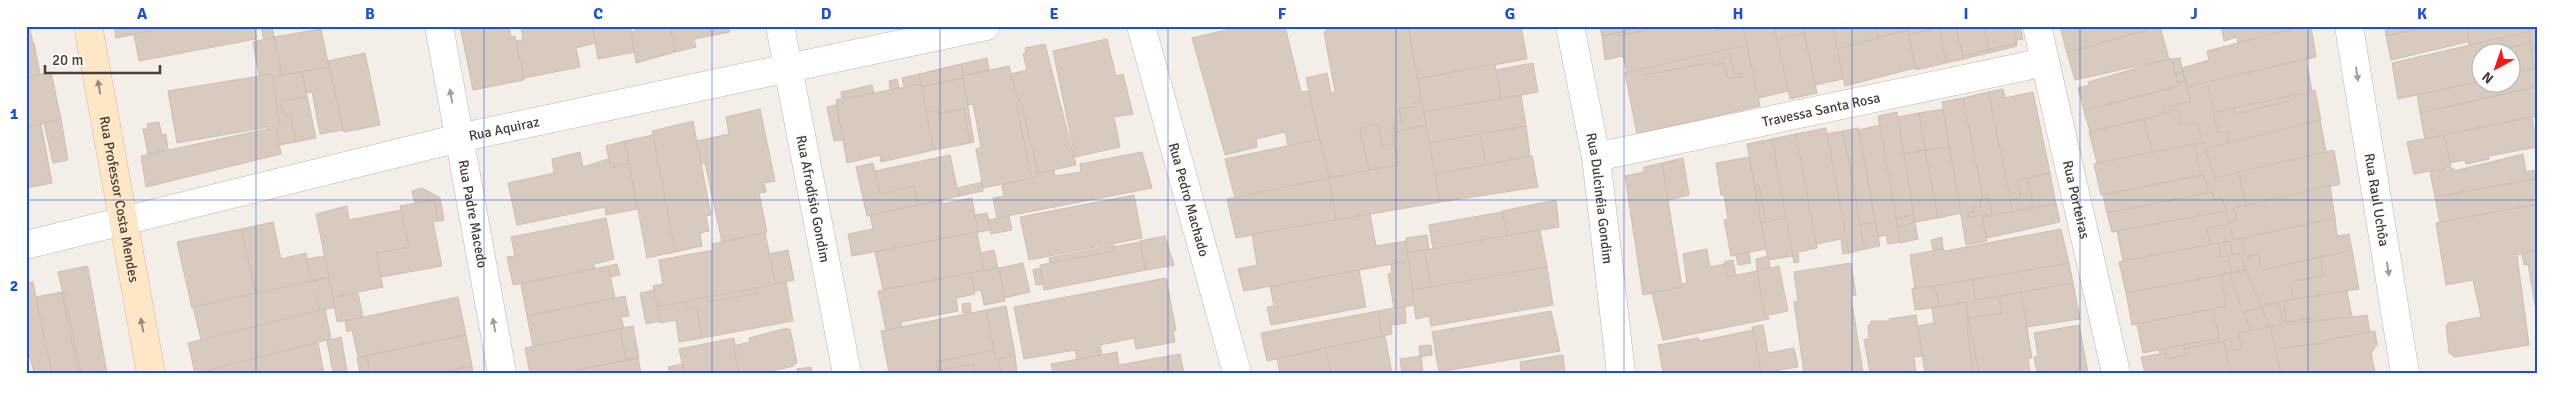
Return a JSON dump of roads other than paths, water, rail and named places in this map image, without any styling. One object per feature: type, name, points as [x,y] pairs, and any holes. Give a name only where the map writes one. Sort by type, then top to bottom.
[{"type":"street","name":"Rua Professor Costa Mendes","points":[[88,26],[151,373]]},
{"type":"street","name":"Rua Padre Macedo","points":[[439,26],[502,373]]},
{"type":"street","name":"Rua Afrodísio Gondim","points":[[780,26],[847,373]]},
{"type":"street","name":"Rua Aquiraz","points":[[26,245],[459,138],[787,70],[986,26]]},
{"type":"street","name":"Rua Pedro Machado","points":[[1141,26],[1237,373]]},
{"type":"street","name":"Rua Dulcinéia Gondim","points":[[1570,26],[1596,157],[1621,373]]},
{"type":"street","name":"Rua Porteiras","points":[[2037,26],[2116,373]]},
{"type":"street","name":"Rua Raul Uchôa","points":[[2350,26],[2405,373]]},
{"type":"street","name":"Travessa Santa Rosa","points":[[1596,157],[2045,62]]}]
